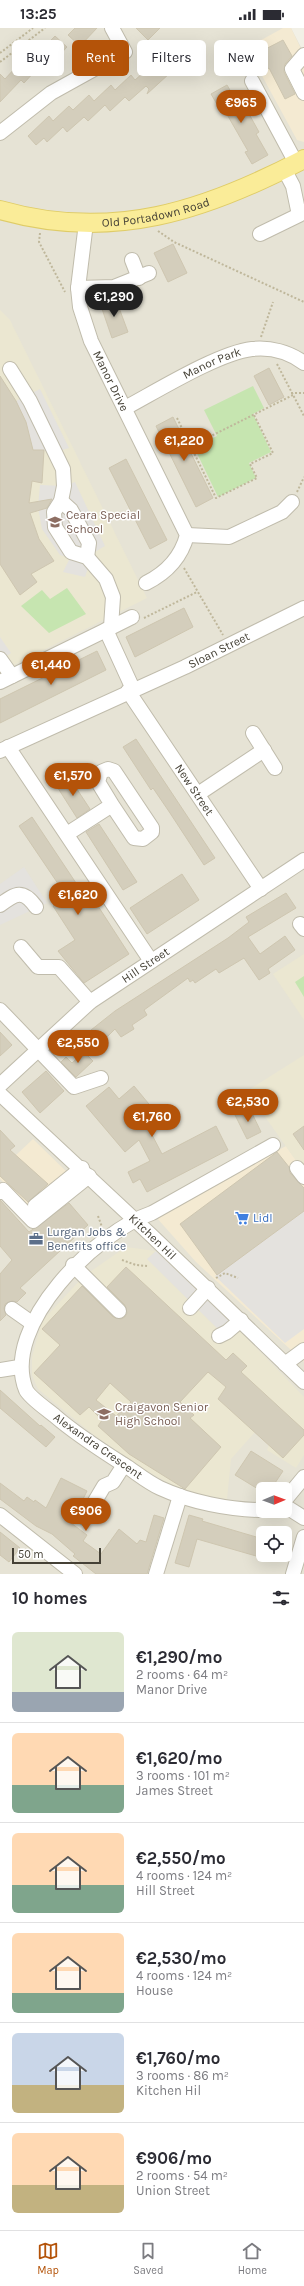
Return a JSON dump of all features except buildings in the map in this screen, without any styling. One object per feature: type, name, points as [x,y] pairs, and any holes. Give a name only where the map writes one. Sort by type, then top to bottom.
[{"type":"main road","name":"Old Portadown Road","points":[[0,210],[41,219],[86,223],[140,220],[204,204],[239,191],[295,164]]},
{"type":"street","points":[[0,133],[51,94],[125,52],[112,28]]},
{"type":"street","points":[[304,55],[292,70],[304,93]]},
{"type":"street","points":[[252,80],[295,164],[293,186],[298,215],[260,234]]},
{"type":"street","name":"Manor Drive","points":[[86,223],[78,288],[80,307],[91,342],[187,535]]},
{"type":"street","points":[[78,288],[114,287],[144,276],[132,260]]},
{"type":"street","name":"Manor Park","points":[[125,408],[192,372],[238,352],[263,349],[295,356],[304,363]]},
{"type":"street","points":[[10,369],[30,400],[63,469],[64,486],[61,501],[54,512],[55,526],[71,552],[86,557],[106,579],[111,587],[113,597],[108,628],[130,690]]},
{"type":"street","points":[[61,501],[72,510],[89,542],[86,557]]},
{"type":"street","points":[[146,583],[160,575],[178,557],[187,535],[229,537],[282,512],[292,502]]},
{"type":"street","name":"Sloan Street","points":[[4,749],[229,645],[304,608]]},
{"type":"street","points":[[0,659],[6,679],[132,617]]},
{"type":"street","name":"New Street","points":[[130,690],[261,889]]},
{"type":"street","points":[[253,733],[275,768]]},
{"type":"street","points":[[4,749],[67,834],[151,961]]},
{"type":"street","points":[[198,794],[264,750]]},
{"type":"street","points":[[108,769],[114,771],[152,828],[152,832],[143,839],[134,838],[112,805],[98,782],[101,772],[108,769]]},
{"type":"street","points":[[67,834],[112,805]]},
{"type":"street","name":"Hill Street","points":[[0,1085],[90,1002],[304,860]]},
{"type":"street","points":[[0,905],[13,895],[22,894],[29,898],[36,907]]},
{"type":"street","points":[[21,947],[38,968],[59,966],[90,1002]]},
{"type":"street","points":[[0,1010],[37,1051],[74,1087],[101,1078]]},
{"type":"street","name":"Kitchen Hil","points":[[0,1094],[208,1288],[304,1382]]},
{"type":"street","name":"Alexandra Crescent","points":[[256,1509],[231,1507],[180,1496],[159,1488],[70,1429],[26,1391],[19,1367],[19,1357],[29,1321],[40,1303],[73,1265],[96,1245],[134,1219],[152,1213],[272,1145]]},
{"type":"street","points":[[0,1192],[3,1190],[33,1221],[85,1172]]},
{"type":"street","points":[[35,1206],[85,1172]]},
{"type":"street","points":[[73,1265],[119,1311]]},
{"type":"street","points":[[190,1308],[208,1288]]},
{"type":"street","points":[[12,1309],[29,1321]]},
{"type":"street","points":[[219,1336],[227,1332],[241,1320]]},
{"type":"street","points":[[285,1364],[304,1350]]},
{"type":"street","points":[[0,1370],[19,1367]]},
{"type":"street","points":[[85,1518],[104,1486],[112,1482],[124,1465]]},
{"type":"street","points":[[292,1492],[304,1477]]},
{"type":"street","points":[[160,1573],[180,1496]]},
{"type":"street","points":[[292,1510],[304,1518]]},
{"type":"street","points":[[0,1515],[75,1574]]},
{"type":"street","points":[[293,1574],[304,1537]]},
{"type":"path","points":[[0,53],[33,28]]},
{"type":"path","points":[[0,62],[45,28]]},
{"type":"path","points":[[41,219],[39,242],[61,288],[80,307]]},
{"type":"path","points":[[140,220],[174,242],[304,302]]},
{"type":"path","points":[[273,302],[263,349],[292,394],[304,416]]},
{"type":"path","points":[[191,446],[254,415],[292,394],[304,393]]},
{"type":"path","points":[[177,418],[216,498],[257,478],[250,464],[273,453],[254,415]]},
{"type":"path","points":[[292,502],[304,477]]},
{"type":"path","points":[[178,557],[229,645]]},
{"type":"path","points":[[132,617],[139,621],[198,592]]},
{"type":"path","points":[[122,1260],[136,1266],[147,1266]]},
{"type":"path","points":[[208,1288],[217,1276],[224,1272],[238,1278]]},
{"type":"shaded area","points":[[0,28],[291,28],[304,53],[304,1574],[0,1574]]},
{"type":"shaded area","points":[[283,28],[291,28],[304,55],[304,142],[297,140],[262,76],[268,76],[268,40],[261,40]]},
{"type":"shaded area","name":"Ceara Special School","points":[[0,310],[10,320],[147,598],[0,672]]},
{"type":"shaded area","points":[[40,389],[69,448],[59,451],[33,450],[26,422],[16,401]]},
{"type":"shaded area","points":[[75,482],[105,546],[93,553],[85,577],[63,572],[69,560],[67,557],[60,555],[42,529],[38,507],[40,485],[64,486]]},
{"type":"shaded area","points":[[0,637],[11,653],[4,658],[0,652]]},
{"type":"shaded area","points":[[24,867],[47,903],[0,925],[0,884]]},
{"type":"shaded area","points":[[304,954],[304,1020],[273,974]]},
{"type":"shaded area","points":[[304,1055],[304,1172],[247,1091]]},
{"type":"shaded area","points":[[33,1139],[67,1172],[33,1212],[0,1179],[0,1170]]},
{"type":"shaded area","points":[[286,1146],[304,1172],[304,1362],[196,1262],[156,1217]]},
{"type":"shaded area","points":[[304,1211],[304,1329],[285,1343],[215,1276]]},
{"type":"shaded area","points":[[126,1247],[156,1251],[239,1330],[304,1397],[304,1455],[296,1468],[267,1450],[269,1445],[255,1432],[231,1459],[227,1499],[183,1491],[140,1467],[90,1432],[38,1389],[32,1375],[32,1357],[42,1321],[84,1276]]},
{"type":"shaded area","points":[[156,1251],[239,1330],[228,1339],[147,1259]]},
{"type":"green space","points":[[253,386],[264,408],[253,414],[271,452],[249,463],[256,478],[218,497],[194,447],[217,436],[204,410]]},
{"type":"green space","points":[[67,588],[86,614],[49,633],[21,606],[42,590],[50,599]]},
{"type":"green space","points":[[304,976],[304,997],[295,982]]},
{"type":"place","name":"Ceara Special School","points":[[55,522]]},
{"type":"place","name":"Lidl","points":[[242,1218]]},
{"type":"place","name":"Lurgan Jobs & Benefits office","points":[[36,1239]]},
{"type":"place","name":"Craigavon Senior High School","points":[[104,1414]]}]
